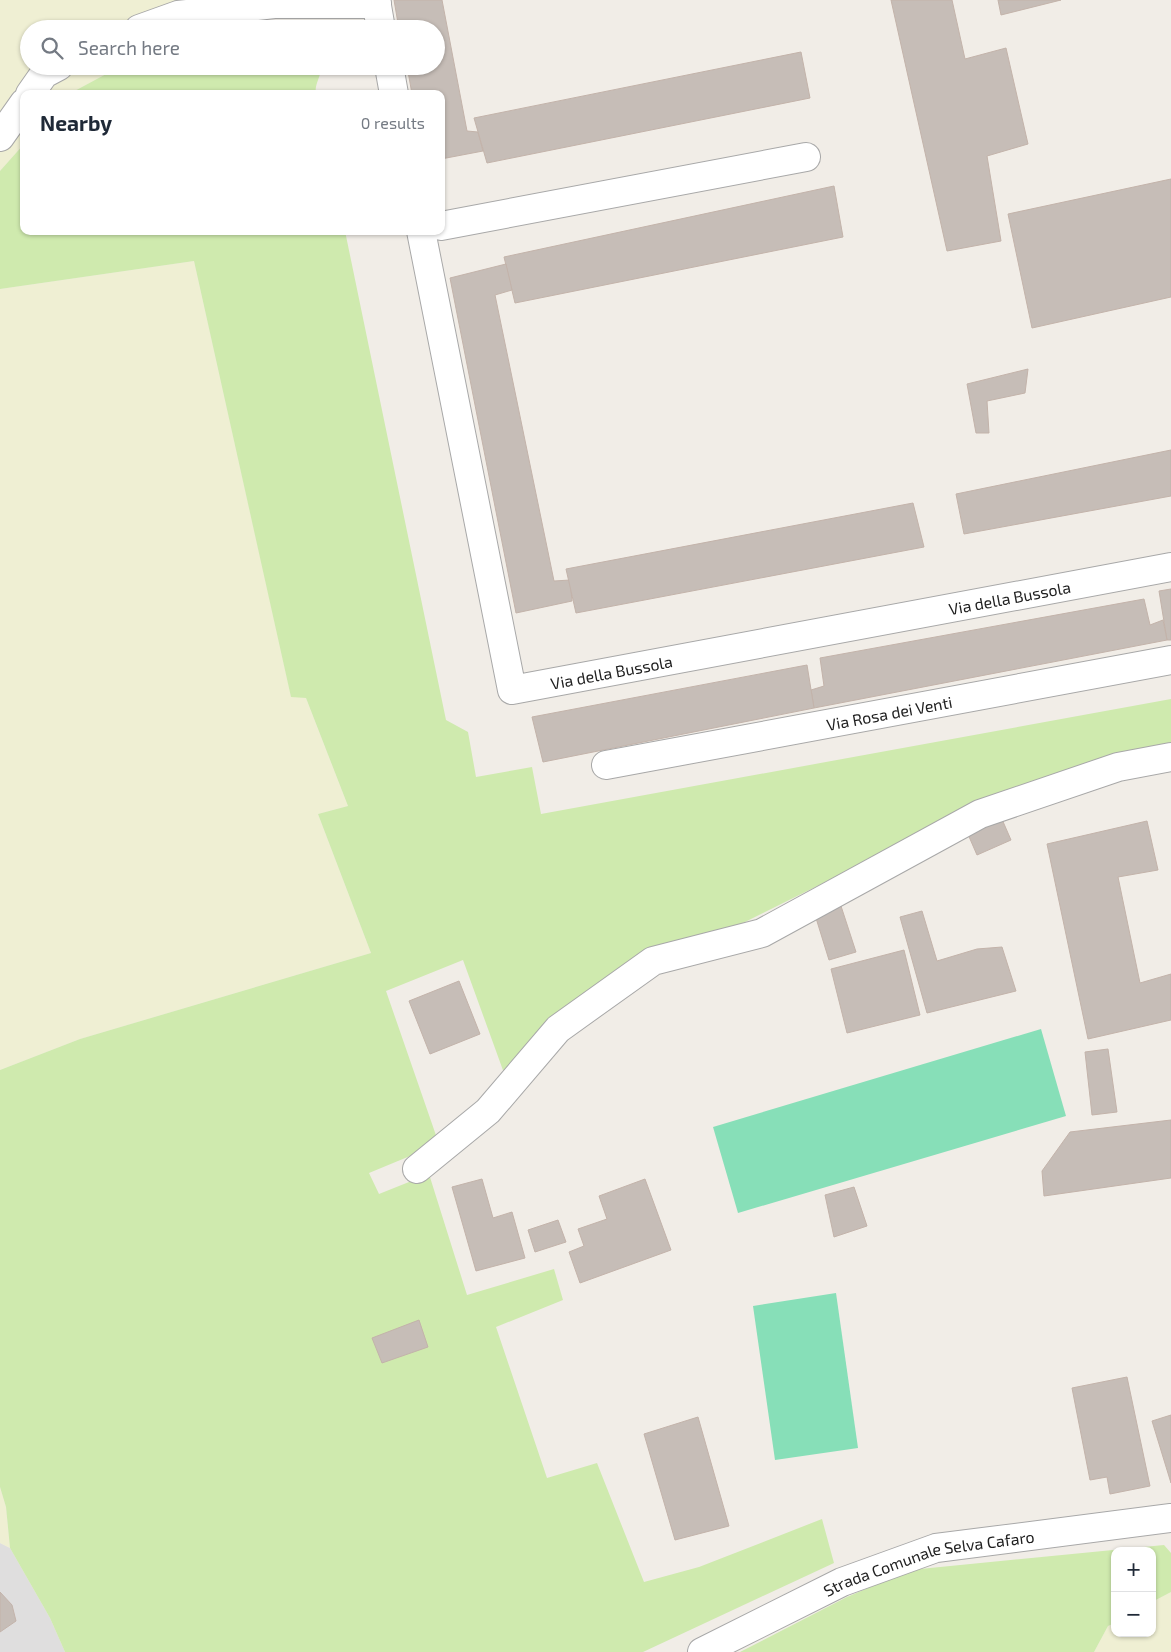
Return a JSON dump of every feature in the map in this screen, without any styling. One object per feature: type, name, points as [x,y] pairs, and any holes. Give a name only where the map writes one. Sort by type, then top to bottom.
[{"type":"street","points":[[164,20],[178,15],[274,4],[378,11]]},
{"type":"street","points":[[33,90],[43,75]]},
{"type":"street","points":[[391,75],[393,90]]},
{"type":"street","points":[[0,137],[20,109]]},
{"type":"street","points":[[445,225],[806,157]]},
{"type":"street","name":"Via della Bussola","points":[[422,235],[512,690],[1171,567]]},
{"type":"street","name":"Via Rosa dei Venti","points":[[606,765],[1171,660]]},
{"type":"street","points":[[417,1169],[488,1111],[558,1029],[653,961],[762,933],[980,814],[1118,767],[1171,757]]},
{"type":"street","name":"Strada Comunale Selva Cafaro","points":[[702,1652],[842,1582],[936,1548],[1171,1518]]},
{"type":"shaded area","points":[[0,1543],[10,1548],[50,1618],[65,1652],[0,1652]]},
{"type":"green space","points":[[0,0],[231,0],[235,20],[20,20],[20,75],[104,75],[76,90],[20,90],[20,148],[0,171]]},
{"type":"green space","points":[[104,75],[319,75],[316,90],[76,90]]},
{"type":"green space","points":[[20,148],[20,235],[346,235],[446,720],[468,732],[476,777],[532,767],[541,814],[1171,699],[1171,749],[958,816],[741,924],[663,950],[504,1073],[463,960],[386,991],[439,1144],[369,1173],[379,1194],[429,1174],[467,1295],[554,1269],[563,1300],[496,1327],[547,1478],[597,1463],[644,1582],[699,1567],[822,1519],[834,1563],[643,1652],[65,1652],[50,1618],[10,1548],[6,1507],[0,1487],[0,1070],[80,1039],[371,953],[318,814],[348,806],[306,698],[291,697],[194,261],[0,289],[0,171]]},
{"type":"green space","points":[[194,261],[291,696],[306,698],[348,806],[318,814],[371,953],[80,1039],[0,1070],[0,289]]},
{"type":"green space","points":[[1041,1029],[1066,1116],[738,1213],[713,1127]]},
{"type":"green space","points":[[836,1293],[858,1448],[775,1460],[753,1306]]},
{"type":"green space","points":[[0,1487],[6,1507],[10,1548],[0,1543]]},
{"type":"green space","points":[[1164,1545],[1171,1553],[1171,1592],[1156,1600],[1156,1547],[1144,1547]]},
{"type":"green space","points":[[1111,1550],[1111,1625],[1108,1626],[1094,1652],[740,1652],[847,1597],[910,1570]]},
{"type":"green space","points":[[1171,1592],[1171,1652],[1094,1652],[1108,1626],[1111,1625],[1111,1637],[1156,1637],[1156,1600]]},
{"type":"building","points":[[394,0],[442,0],[467,131],[478,132],[483,151],[445,158],[445,90],[411,90],[409,75],[445,75],[445,20],[397,20]]},
{"type":"building","points":[[891,0],[952,0],[965,59],[1006,48],[1028,144],[987,156],[1001,241],[947,251]]},
{"type":"building","points":[[998,0],[1061,0],[1001,15]]},
{"type":"building","points":[[801,52],[810,98],[487,163],[474,118]]},
{"type":"building","points":[[1171,179],[1171,297],[1032,328],[1008,214]]},
{"type":"building","points":[[834,186],[843,237],[515,303],[504,257]]},
{"type":"building","points":[[506,264],[512,290],[495,295],[554,581],[570,580],[572,601],[516,613],[450,278]]},
{"type":"building","points":[[1028,369],[1025,393],[987,401],[989,433],[976,433],[967,384]]},
{"type":"building","points":[[1171,450],[1171,496],[964,534],[956,494]]},
{"type":"building","points":[[913,503],[924,547],[576,613],[566,569]]},
{"type":"building","points":[[1171,589],[1171,640],[1167,640],[1159,591]]},
{"type":"building","points":[[1144,599],[1150,625],[1163,620],[1167,640],[814,708],[811,690],[824,686],[820,658]]},
{"type":"building","points":[[807,665],[814,708],[543,762],[532,717]]},
{"type":"building","points":[[1001,817],[1011,840],[977,855],[967,832]]},
{"type":"building","points":[[1147,821],[1158,870],[1118,877],[1140,983],[1171,974],[1171,1020],[1088,1039],[1047,844]]},
{"type":"building","points":[[840,903],[856,952],[829,960],[816,918]]},
{"type":"building","points":[[922,911],[937,961],[977,949],[1002,947],[1016,991],[927,1013],[900,917]]},
{"type":"building","points":[[904,950],[920,1015],[847,1033],[831,969]]},
{"type":"building","points":[[459,981],[480,1034],[430,1054],[409,1001]]},
{"type":"building","points":[[1108,1049],[1117,1112],[1092,1115],[1085,1052]]},
{"type":"building","points":[[1171,1120],[1171,1178],[1044,1196],[1042,1171],[1070,1132]]},
{"type":"building","points":[[482,1179],[493,1218],[512,1212],[525,1258],[476,1271],[452,1187]]},
{"type":"building","points":[[645,1179],[671,1250],[580,1283],[569,1252],[584,1246],[578,1229],[607,1219],[599,1196]]},
{"type":"building","points":[[854,1187],[867,1226],[834,1237],[825,1195]]},
{"type":"building","points":[[558,1220],[566,1242],[535,1252],[528,1230]]},
{"type":"building","points":[[419,1320],[428,1347],[382,1363],[372,1338]]},
{"type":"building","points":[[1127,1377],[1150,1486],[1110,1494],[1107,1477],[1090,1480],[1072,1388]]},
{"type":"building","points":[[1171,1415],[1171,1483],[1152,1421]]},
{"type":"building","points":[[698,1417],[729,1526],[675,1540],[644,1434]]},
{"type":"building","points":[[0,1592],[12,1605],[16,1621],[0,1632]]}]
